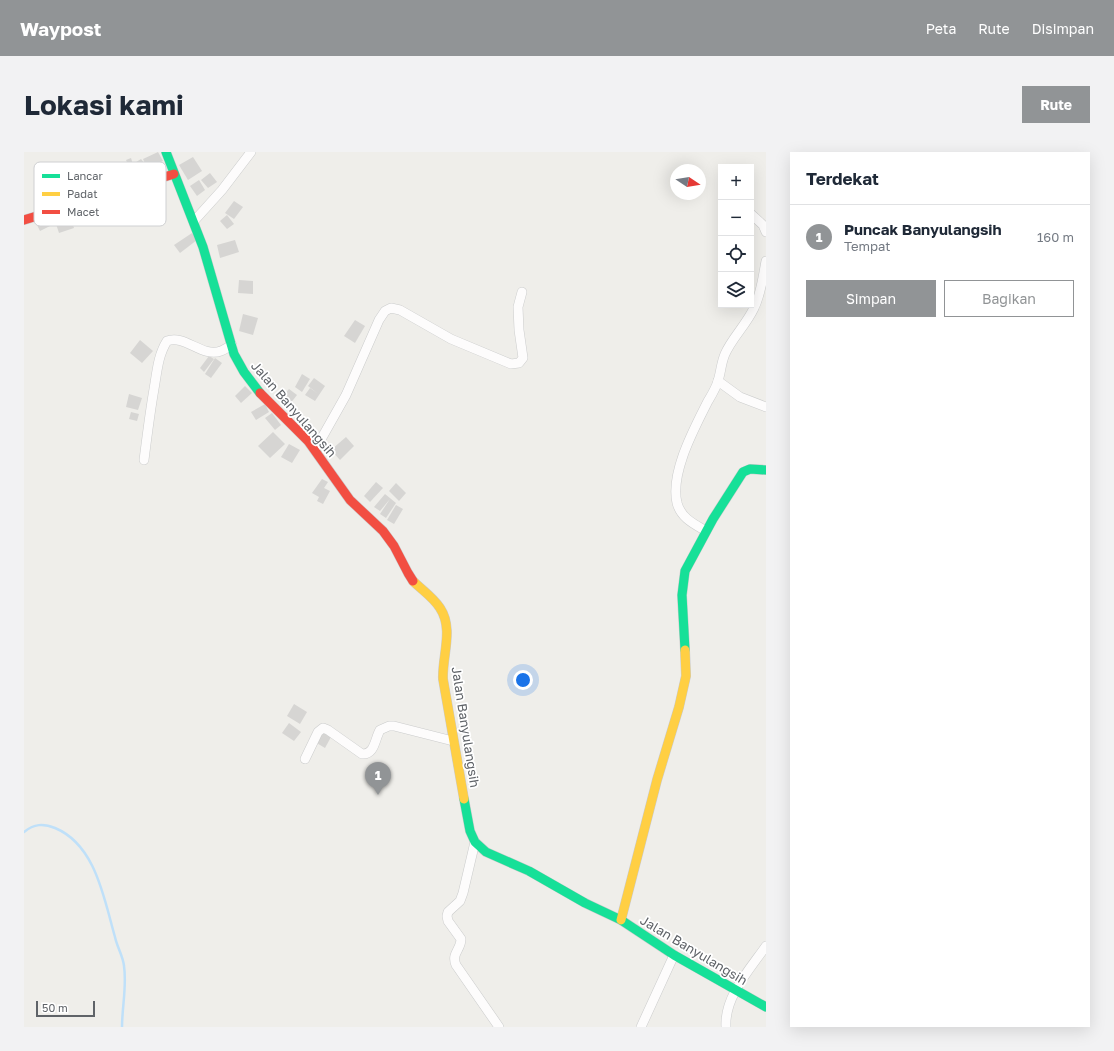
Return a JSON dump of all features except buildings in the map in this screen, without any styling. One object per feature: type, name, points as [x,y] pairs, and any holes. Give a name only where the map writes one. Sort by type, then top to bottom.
[{"type":"street","name":"Jalan Banyulangsih","points":[[166,152],[194,221],[239,365],[249,380],[275,410],[304,436],[350,499],[386,534],[407,571],[445,616],[447,636],[442,668],[453,741],[470,831],[475,842],[482,850],[493,856],[529,871],[585,903],[621,920],[674,955],[766,1006]]},
{"type":"street","points":[[194,221],[222,190],[251,152]]},
{"type":"street","points":[[166,176],[174,174]]},
{"type":"street","points":[[24,220],[34,217]]},
{"type":"street","points":[[754,217],[763,225],[766,232]]},
{"type":"street","points":[[706,531],[689,521],[681,513],[677,502],[676,488],[678,472],[687,447],[718,381],[720,368],[725,354],[754,309],[758,298],[766,261]]},
{"type":"street","points":[[315,450],[346,395],[379,320],[385,311],[391,308],[400,310],[451,339],[511,364],[519,363],[522,358],[518,307],[522,292]]},
{"type":"street","points":[[144,460],[150,407],[158,362],[167,341],[171,339],[178,340],[204,351],[213,352],[221,351],[232,345]]},
{"type":"street","points":[[718,381],[740,396],[766,407]]},
{"type":"street","points":[[621,920],[657,780],[679,707],[686,676],[682,595],[685,571],[706,531],[743,472],[750,468],[766,470]]},
{"type":"street","points":[[304,759],[318,732],[323,728],[362,754],[370,752],[380,730],[389,726],[453,741]]},
{"type":"street","points":[[475,842],[463,894],[460,901],[448,912],[447,917],[448,921],[461,939],[461,944],[455,954],[456,965],[499,1027]]},
{"type":"street","points":[[726,1027],[725,1019],[735,990],[766,946]]},
{"type":"street","points":[[641,1027],[674,955]]},
{"type":"waterway","points":[[24,832],[31,827],[39,825],[46,825],[55,828],[69,836],[80,847],[89,860],[102,890],[123,962],[125,981],[122,1027]]},
{"type":"traffic: fast","points":[[166,152],[203,247],[234,354],[244,372],[260,393]]},
{"type":"traffic: fast","points":[[685,650],[682,595],[685,571],[713,519],[743,472],[750,469],[766,470]]},
{"type":"traffic: fast","points":[[464,799],[470,831],[475,842],[486,852],[529,871],[585,903],[621,920],[674,955],[766,1007]]},
{"type":"traffic: slow","points":[[413,581],[431,597],[440,608],[444,616],[447,634],[443,679],[464,799]]},
{"type":"traffic: slow","points":[[621,920],[657,780],[679,707],[686,676],[685,650]]},
{"type":"traffic: jam","points":[[166,176],[174,174]]},
{"type":"traffic: jam","points":[[24,220],[34,217]]},
{"type":"traffic: jam","points":[[260,393],[308,441],[350,500],[383,531],[394,546],[413,581]]},
{"type":"place","name":"Puncak Banyulangsih","points":[[378,795]]}]
